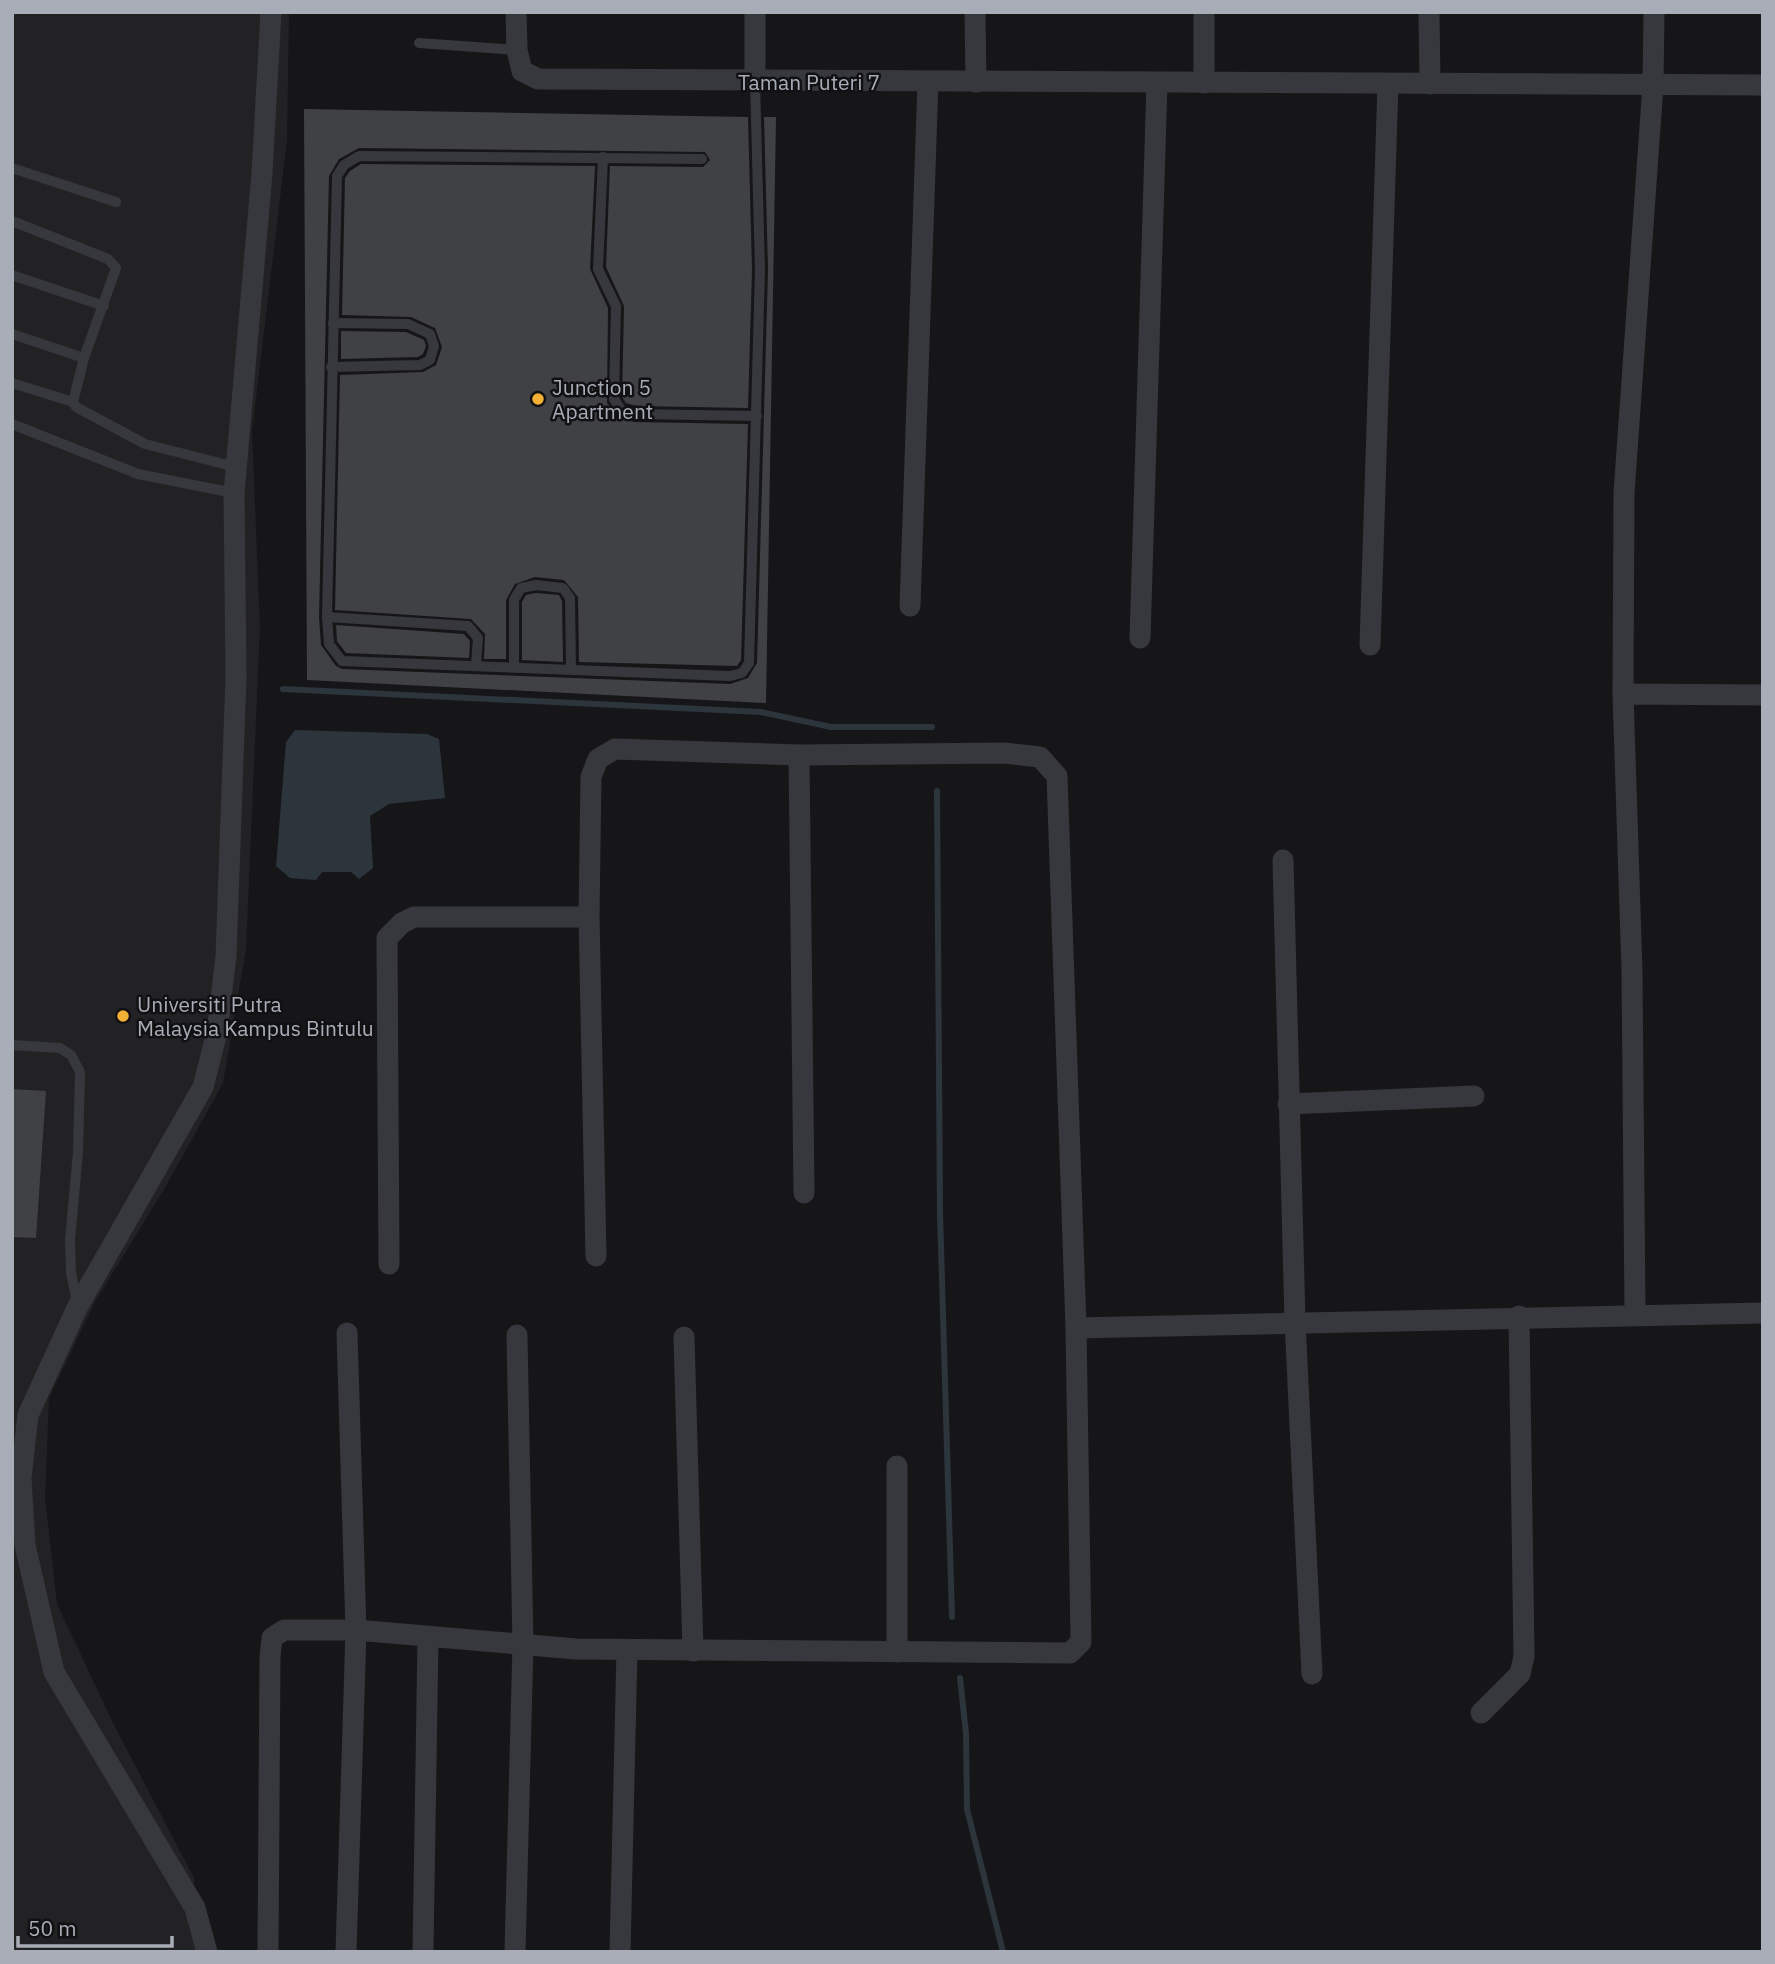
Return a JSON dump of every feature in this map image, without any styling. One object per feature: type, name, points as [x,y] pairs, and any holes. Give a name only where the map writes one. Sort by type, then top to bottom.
[{"type":"street","points":[[207,1952],[195,1908],[54,1672],[25,1545],[20,1411],[203,1087],[217,1032],[226,956],[235,704],[234,493],[262,173],[271,12]]},
{"type":"street","points":[[516,12],[517,50]]},
{"type":"street","points":[[755,12],[755,81]]},
{"type":"street","points":[[975,12],[976,82]]},
{"type":"street","points":[[1204,12],[1204,83]]},
{"type":"street","points":[[1429,12],[1430,84]]},
{"type":"street","points":[[1634,1313],[1632,971],[1623,694],[1624,493],[1653,85],[1654,12]]},
{"type":"street","name":"Taman Puteri 7","points":[[517,50],[522,71],[538,79],[1763,85]]},
{"type":"street","points":[[910,606],[928,82]]},
{"type":"street","points":[[1140,638],[1157,83]]},
{"type":"street","points":[[1370,645],[1388,84]]},
{"type":"street","points":[[1623,694],[1763,695]]},
{"type":"street","points":[[268,1952],[272,1639],[284,1630],[356,1630],[523,1644],[693,1651],[1070,1653],[1081,1642],[1076,1328],[1057,776],[1040,757],[1004,753],[799,755],[615,749],[598,759],[591,777],[589,917],[596,1256]]},
{"type":"street","points":[[799,755],[804,1193]]},
{"type":"street","points":[[1283,860],[1295,1321],[1312,1674]]},
{"type":"street","points":[[389,1264],[387,938],[414,917],[589,917]]},
{"type":"street","points":[[1288,1104],[1474,1096]]},
{"type":"street","points":[[1076,1328],[1763,1312]]},
{"type":"street","points":[[1481,1713],[1520,1674],[1524,1656],[1519,1316]]},
{"type":"street","points":[[346,1952],[356,1630],[347,1333]]},
{"type":"street","points":[[515,1952],[523,1644],[517,1335]]},
{"type":"street","points":[[684,1337],[693,1651]]},
{"type":"street","points":[[897,1466],[897,1652]]},
{"type":"street","points":[[423,1952],[428,1638]]},
{"type":"street","points":[[620,1952],[627,1650]]},
{"type":"lane","points":[[419,43],[517,50]]},
{"type":"lane","points":[[702,159],[359,156],[344,165],[337,176],[327,617],[329,644],[342,661],[730,676],[742,673],[749,663],[757,416],[760,270],[755,81]]},
{"type":"lane","points":[[603,157],[597,269],[616,306],[614,399],[621,410],[636,414],[757,416]]},
{"type":"lane","points":[[12,168],[116,202]]},
{"type":"lane","points":[[12,221],[108,259],[116,268],[84,358],[73,402]]},
{"type":"lane","points":[[12,275],[104,306]]},
{"type":"lane","points":[[331,366],[421,365],[430,360],[434,346],[430,334],[408,324],[333,323]]},
{"type":"lane","points":[[12,334],[84,358]]},
{"type":"lane","points":[[12,383],[73,402],[88,414],[145,444],[236,467]]},
{"type":"lane","points":[[12,424],[138,474],[234,493]]},
{"type":"lane","points":[[514,667],[514,600],[521,589],[549,586],[562,588],[570,598],[571,669]]},
{"type":"lane","points":[[327,617],[468,626],[478,638],[476,665]]},
{"type":"lane","points":[[12,1045],[60,1048],[71,1055],[80,1072],[78,1152],[70,1240],[71,1273],[78,1306]]},
{"type":"shaded area","name":"Universiti Putra Malaysia Kampus Bintulu","points":[[12,12],[289,12],[287,140],[252,432],[260,627],[246,949],[223,1083],[166,1186],[95,1302],[49,1398],[45,1498],[57,1604],[114,1725],[194,1878],[197,1952],[12,1952]]},
{"type":"shaded area","points":[[295,730],[427,734],[439,739],[445,798],[389,804],[370,816],[373,868],[359,879],[351,872],[322,872],[316,880],[290,878],[276,866],[286,742]]},
{"type":"building","points":[[304,109],[748,117],[752,270],[748,408],[637,406],[626,403],[622,397],[624,306],[606,267],[610,166],[703,167],[710,160],[705,152],[359,148],[339,159],[329,176],[319,617],[321,645],[336,666],[342,669],[730,684],[748,678],[757,663],[768,270],[764,117],[776,117],[766,703],[307,680]]},
{"type":"building","points":[[361,164],[595,166],[590,269],[608,308],[607,403],[618,417],[634,422],[748,424],[741,660],[737,666],[579,662],[578,597],[564,580],[535,577],[515,584],[506,600],[506,659],[484,659],[485,634],[471,619],[335,610],[340,375],[423,372],[436,365],[442,347],[435,328],[411,317],[342,315],[345,178]]},
{"type":"building","points":[[341,331],[406,332],[424,340],[426,346],[423,354],[418,357],[341,359]]},
{"type":"building","points":[[526,595],[559,595],[562,601],[563,662],[522,660],[522,602]]},
{"type":"building","points":[[336,625],[464,634],[470,641],[469,658],[346,653],[337,641]]},
{"type":"building","points":[[12,1089],[46,1091],[36,1238],[12,1237]]},
{"type":"waterway","points":[[283,689],[761,712],[831,727],[932,727]]},
{"type":"waterway","points":[[937,791],[940,1213],[952,1617]]},
{"type":"waterway","points":[[960,1678],[966,1733],[967,1809],[1003,1952]]},
{"type":"place","name":"Junction 5 Apartment","points":[[538,399]]},
{"type":"place","name":"Universiti Putra Malaysia Kampus Bintulu","points":[[123,1016]]}]
